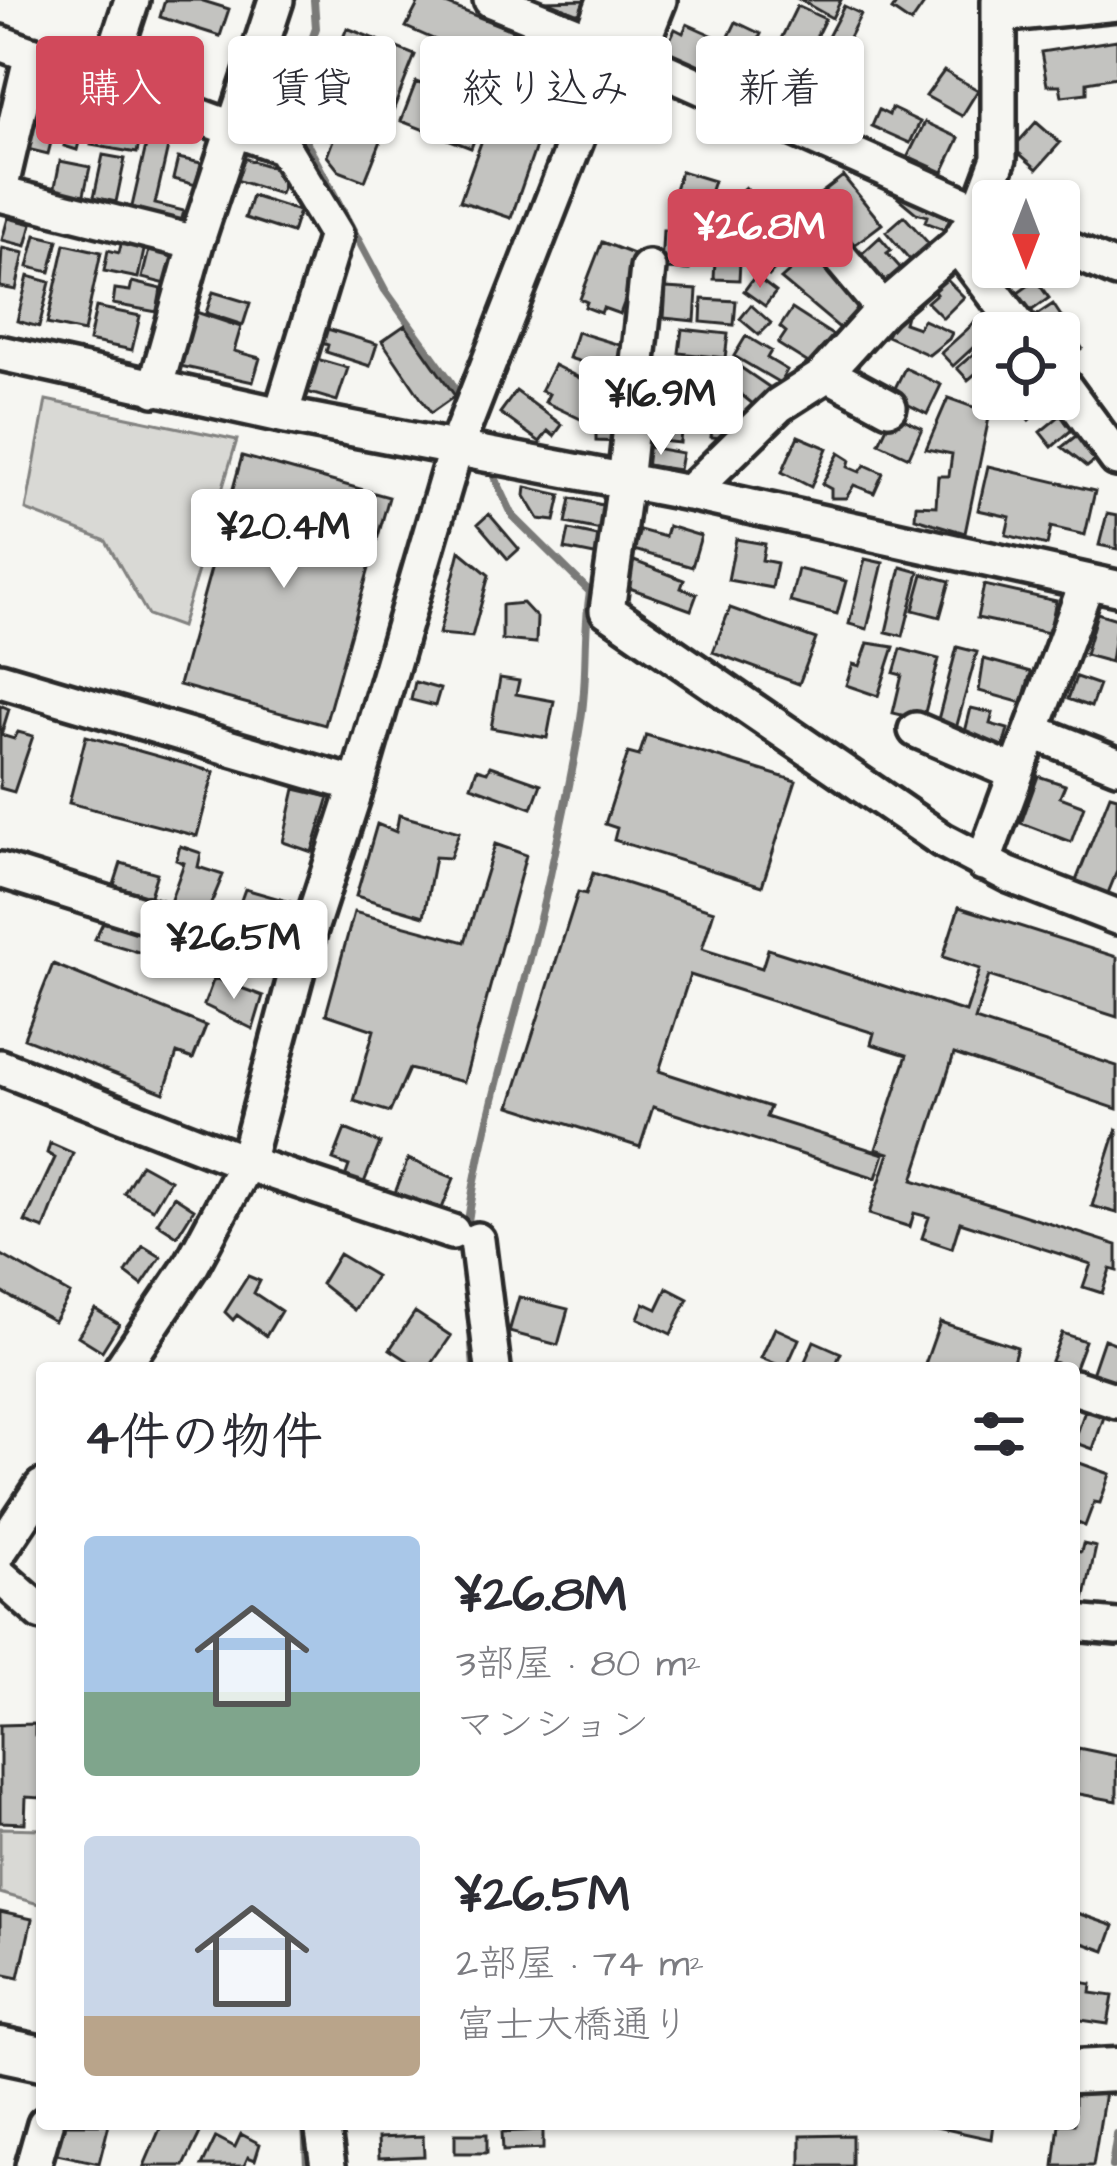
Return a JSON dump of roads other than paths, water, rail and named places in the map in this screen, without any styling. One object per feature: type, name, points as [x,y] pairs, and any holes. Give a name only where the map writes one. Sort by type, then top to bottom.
[{"type":"main road","points":[[0,2049],[36,2057]]},
{"type":"main road","points":[[1080,2072],[1117,2070]]},
{"type":"street","points":[[120,36],[132,0]]},
{"type":"street","points":[[264,36],[276,0]]},
{"type":"street","points":[[491,0],[580,36]]},
{"type":"street","points":[[617,36],[631,2]]},
{"type":"street","points":[[617,36],[631,2]]},
{"type":"street","points":[[994,180],[999,158],[999,8],[1117,3]]},
{"type":"street","points":[[16,48],[0,192],[196,244]]},
{"type":"street","points":[[672,75],[972,208]]},
{"type":"street","points":[[155,389],[228,143]]},
{"type":"street","points":[[274,144],[283,147],[336,235],[281,415]]},
{"type":"street","points":[[126,1362],[192,1264],[246,1163],[299,963],[456,447],[575,144]]},
{"type":"street","points":[[689,493],[779,405],[826,373],[883,309],[972,229]]},
{"type":"street","points":[[820,235],[883,309]]},
{"type":"street","points":[[957,245],[1008,312]]},
{"type":"street","points":[[1080,254],[1117,270]]},
{"type":"street","points":[[648,268],[626,482],[607,610],[942,840],[982,863],[1117,917]]},
{"type":"street","points":[[0,353],[281,415],[689,493],[1102,585],[1032,731],[982,863]]},
{"type":"street","points":[[826,373],[889,407]]},
{"type":"street","points":[[1080,409],[1117,459]]},
{"type":"street","points":[[0,680],[357,784]]},
{"type":"street","points":[[916,730],[1016,773]]},
{"type":"street","points":[[1032,731],[1117,765]]},
{"type":"street","points":[[0,870],[299,963]]},
{"type":"street","points":[[0,1066],[246,1163],[464,1236],[492,1362]]},
{"type":"street","points":[[1080,1389],[1117,1401]]},
{"type":"street","points":[[0,1550],[36,1496]]},
{"type":"street","points":[[0,1576],[36,1608]]},
{"type":"street","points":[[1080,1624],[1117,1627]]},
{"type":"street","points":[[33,2166],[43,2130]]},
{"type":"street","points":[[323,2130],[328,2166]]},
{"type":"waterway","points":[[314,0],[316,28],[288,108],[385,290],[462,404]]},
{"type":"waterway","points":[[466,1235],[492,1101],[539,924],[574,759],[583,703],[590,592],[513,516],[490,467]]},
{"type":"waterway","points":[[464,1250],[473,1362]]},
{"type":"waterway","points":[[305,2130],[307,2166]]},
{"type":"waterway","points":[[1112,2166],[1117,2134]]}]
